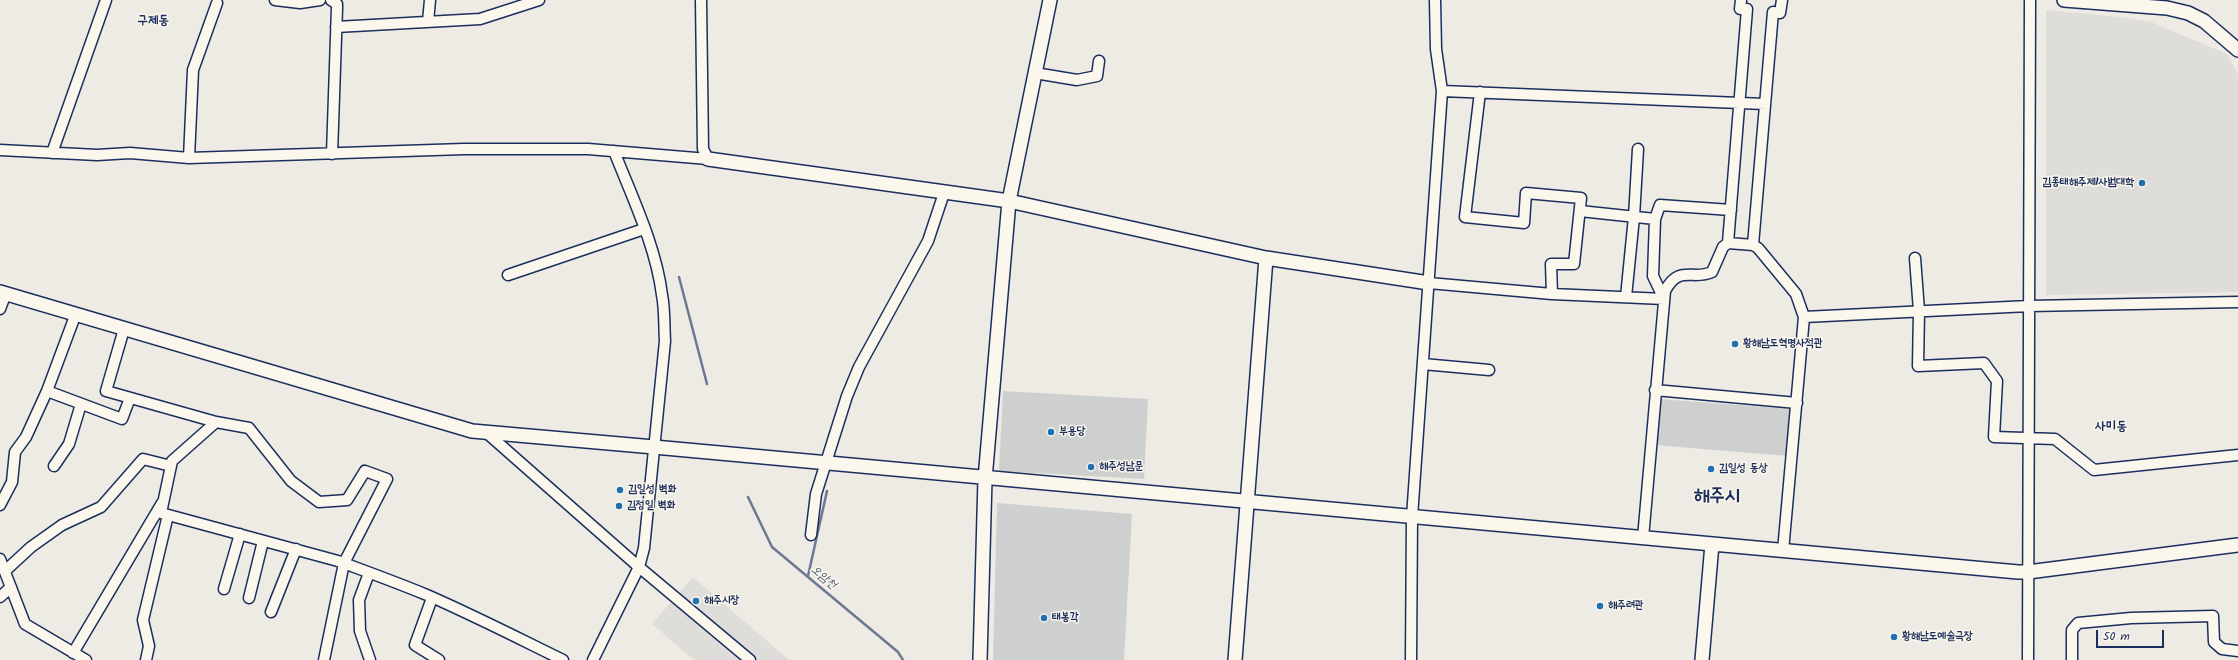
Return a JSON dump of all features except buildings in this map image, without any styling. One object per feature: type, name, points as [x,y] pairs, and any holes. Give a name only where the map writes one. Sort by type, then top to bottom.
[{"type":"main road","points":[[980,660],[985,479],[1009,201],[1050,0]]},
{"type":"main road","points":[[2064,0],[2167,8],[2188,13],[2204,21],[2238,50]]},
{"type":"main road","points":[[708,159],[1009,201],[1266,258],[1429,283]]},
{"type":"main road","points":[[1235,660],[1266,258]]},
{"type":"main road","points":[[3,292],[76,316],[472,432],[488,434],[654,447],[1247,503],[1412,516],[2028,572],[2238,544]]},
{"type":"main road","points":[[1702,660],[1712,544]]},
{"type":"street","points":[[52,153],[106,0]]},
{"type":"street","points":[[274,0],[300,3],[320,0]]},
{"type":"street","points":[[428,22],[430,0]]},
{"type":"street","points":[[336,27],[480,19],[540,0]]},
{"type":"street","points":[[701,0],[703,149],[708,159]]},
{"type":"street","points":[[1411,660],[1412,516],[1442,91],[1436,49],[1435,0]]},
{"type":"street","points":[[1728,243],[1747,9],[1740,9],[1741,0]]},
{"type":"street","points":[[1753,245],[1773,12],[1780,13],[1782,0]]},
{"type":"street","points":[[2028,660],[2030,0]]},
{"type":"street","points":[[332,154],[336,27],[335,1]]},
{"type":"street","points":[[189,158],[193,70],[217,3]]},
{"type":"street","points":[[1035,73],[1077,80],[1097,76],[1099,61]]},
{"type":"street","points":[[1442,91],[1765,104]]},
{"type":"street","points":[[1480,92],[1465,216],[1524,223],[1526,193],[1581,198],[1574,264],[1551,264],[1552,294]]},
{"type":"street","points":[[0,150],[97,156],[130,153],[189,158],[517,148],[614,151],[708,159]]},
{"type":"street","points":[[1626,297],[1634,217],[1638,149]]},
{"type":"street","points":[[593,660],[639,567],[644,548],[664,341],[664,315],[658,271],[644,229],[614,151]]},
{"type":"street","points":[[811,535],[816,494],[853,382],[928,241],[944,193]]},
{"type":"street","points":[[1664,299],[1653,276],[1655,219],[1660,205],[1731,210]]},
{"type":"street","points":[[1580,211],[1655,219]]},
{"type":"street","points":[[508,275],[644,229]]},
{"type":"street","points":[[1643,538],[1664,299],[1669,284],[1682,274],[1705,274],[1712,272],[1723,247],[1728,243],[1753,245],[1763,252],[1796,294],[1804,317],[1783,550]]},
{"type":"street","points":[[1915,258],[1919,311],[1918,366],[1984,363],[1997,380],[1994,437],[2056,439],[2094,470],[2238,455]]},
{"type":"street","points":[[1429,283],[1552,294],[1664,299]]},
{"type":"street","points":[[0,308],[3,292]]},
{"type":"street","points":[[1804,317],[2029,306],[2238,302]]},
{"type":"street","points":[[0,505],[12,482],[16,452],[26,438],[48,391],[76,316]]},
{"type":"street","points":[[124,329],[106,391],[216,422],[250,428],[291,481],[318,502],[347,500],[365,471],[387,479],[344,563],[324,660]]},
{"type":"street","points":[[1423,364],[1489,370]]},
{"type":"street","points":[[1655,390],[1797,403]]},
{"type":"street","points":[[48,391],[122,419],[130,398]]},
{"type":"street","points":[[54,466],[68,444],[81,404]]},
{"type":"street","points":[[216,422],[172,461],[161,513],[344,563],[432,598],[563,660]]},
{"type":"street","points":[[488,434],[639,567],[750,660]]},
{"type":"street","points":[[5,571],[31,547],[62,525],[102,507],[143,459],[171,466]]},
{"type":"street","points":[[73,652],[165,498]]},
{"type":"street","points":[[146,660],[148,646],[143,620],[168,515]]},
{"type":"street","points":[[224,589],[240,534]]},
{"type":"street","points":[[249,598],[263,541]]},
{"type":"street","points":[[272,612],[296,549]]},
{"type":"street","points":[[0,559],[25,624],[86,660]]},
{"type":"street","points":[[369,573],[359,600],[360,631],[370,660]]},
{"type":"street","points":[[0,597],[11,587]]},
{"type":"street","points":[[432,598],[415,645],[439,660]]},
{"type":"street","points":[[2072,660],[2072,630],[2078,623],[2131,618],[2213,616],[2214,642],[2222,648],[2238,651]]},
{"type":"shaded area","name":"김종태해주제1사범대학","points":[[2046,10],[2111,16],[2151,22],[2227,54],[2238,74],[2238,292],[2046,295]]},
{"type":"shaded area","points":[[1003,391],[1148,399],[1144,479],[999,471]]},
{"type":"shaded area","points":[[1659,399],[1792,409],[1788,456],[1655,445]]},
{"type":"shaded area","points":[[997,503],[1132,514],[1124,660],[993,660]]},
{"type":"shaded area","name":"해주시장","points":[[693,577],[789,660],[694,660],[652,624]]},
{"type":"waterway","points":[[679,277],[707,384]]},
{"type":"waterway","points":[[808,576],[827,491]]},
{"type":"waterway","name":"오암천","points":[[748,497],[772,547],[898,652],[903,660]]},
{"type":"place","name":"김종태해주제1사범대학","points":[[2142,183]]},
{"type":"place","name":"황해남도혁명사적관","points":[[1735,344]]},
{"type":"place","name":"부용당","points":[[1051,432]]},
{"type":"place","name":"해주성남문","points":[[1091,467]]},
{"type":"place","name":"김일성 동상","points":[[1711,469]]},
{"type":"place","name":"김일성 벽화","points":[[620,490]]},
{"type":"place","name":"김정일 벽화","points":[[619,506]]},
{"type":"place","name":"해주시장","points":[[696,601]]},
{"type":"place","name":"해주려관","points":[[1600,606]]},
{"type":"place","name":"태봉각","points":[[1044,618]]},
{"type":"place","name":"황해남도예술극장","points":[[1894,637]]},
{"type":"district","name":"구제동","points":[[153,22]]},
{"type":"district","name":"사미동","points":[[2111,428]]},
{"type":"district","name":"해주시","points":[[1717,498]]}]
